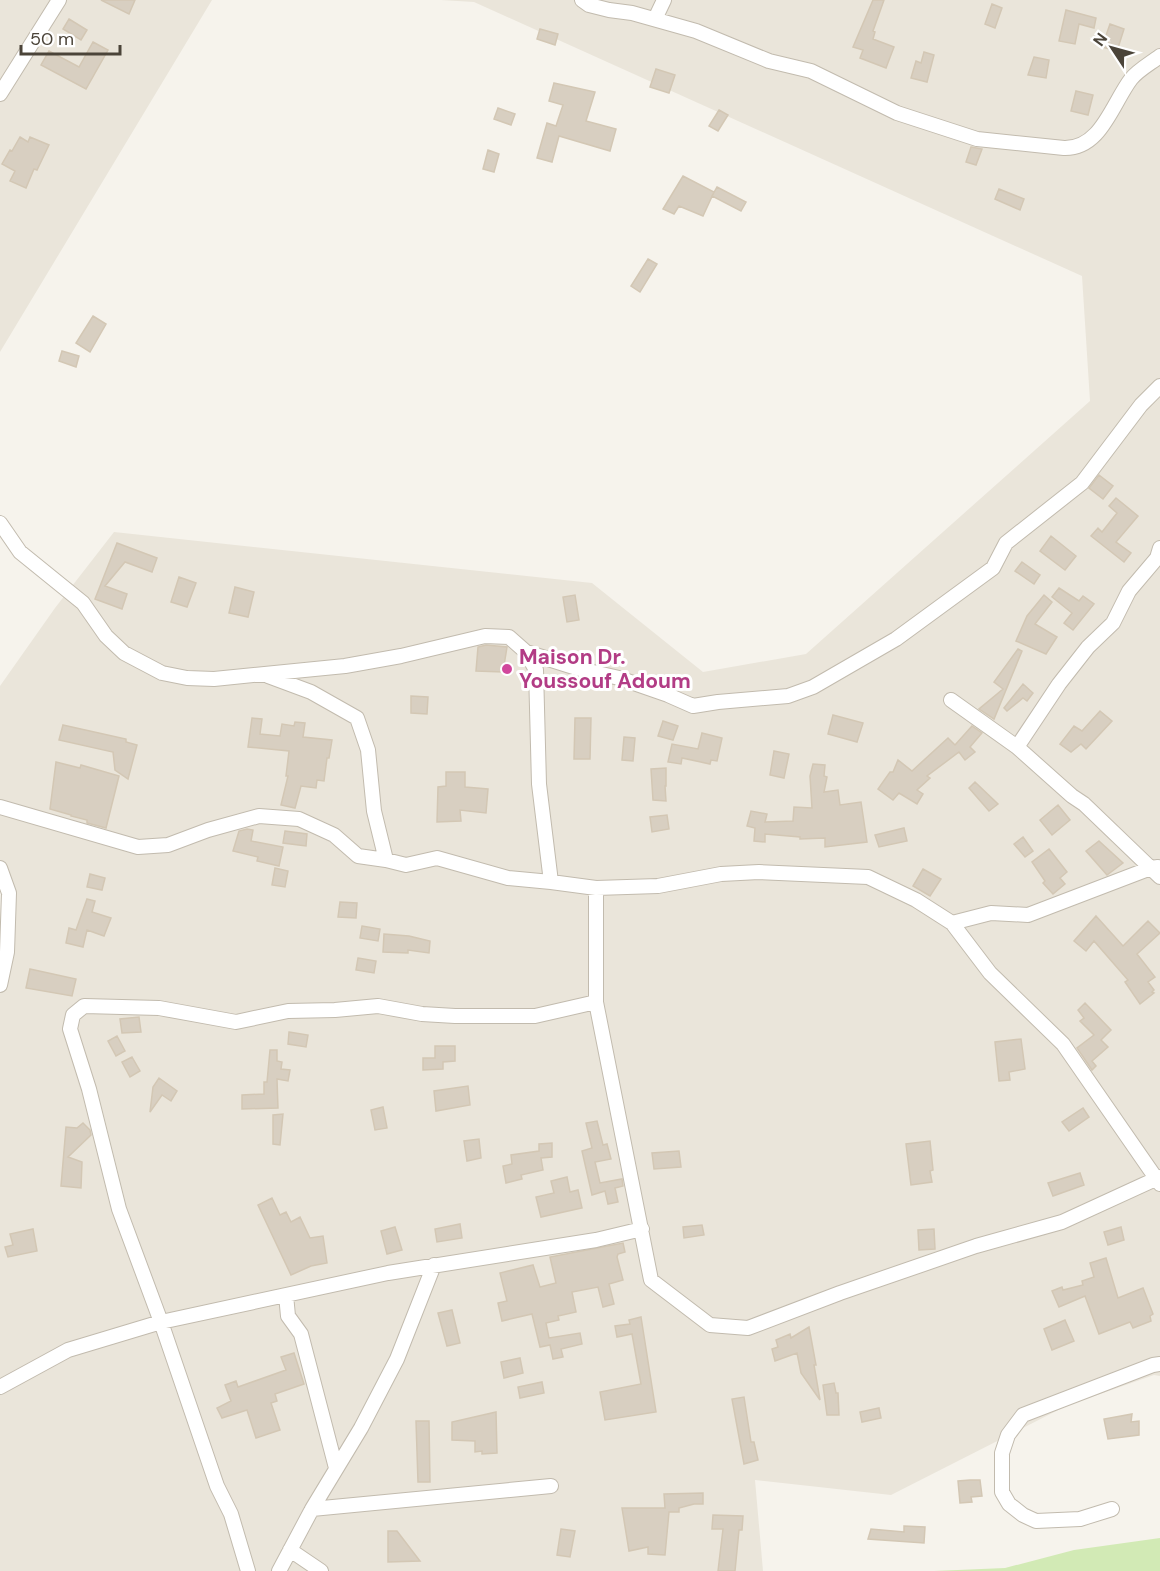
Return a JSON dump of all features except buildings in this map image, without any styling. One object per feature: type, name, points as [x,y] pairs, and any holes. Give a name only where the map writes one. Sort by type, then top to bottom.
[{"type":"street","points":[[0,94],[59,0]]},
{"type":"street","points":[[582,0],[589,5],[632,13],[696,30],[769,60],[811,71],[897,113],[977,139],[1074,149],[1082,146],[1099,131],[1132,77],[1160,56]]},
{"type":"street","points":[[656,19],[664,0]]},
{"type":"street","points":[[526,652],[668,694],[693,706],[788,696],[813,687],[896,639],[993,568],[1006,543],[1082,483],[1141,405],[1160,386]]},
{"type":"street","points":[[0,523],[20,552],[83,603],[106,636],[124,653],[162,673],[187,678],[214,679],[263,675],[345,666],[401,656],[485,636],[509,637],[526,652],[536,670],[539,784],[551,882]]},
{"type":"street","points":[[1017,747],[1081,656],[1113,623],[1129,591],[1157,558],[1160,548]]},
{"type":"street","points":[[263,675],[311,692],[357,718],[368,750],[374,811],[386,860]]},
{"type":"street","points":[[951,700],[1017,747],[1157,871],[1028,915],[991,913],[952,923]]},
{"type":"street","points":[[0,807],[138,847],[168,845],[208,830],[259,816],[299,819],[334,835],[358,856],[406,865],[437,858],[508,878],[596,888],[658,886],[721,874],[759,872],[868,877],[916,900],[952,923],[990,973],[1063,1044],[1159,1180],[1062,1222],[976,1246],[748,1328],[710,1325],[651,1280],[596,1002],[596,888]]},
{"type":"street","points":[[0,868],[9,893],[7,952],[0,985]]},
{"type":"street","points":[[248,1571],[231,1514],[217,1486],[161,1322],[119,1209],[89,1089],[69,1029],[74,1015],[84,1006],[159,1008],[236,1022],[288,1011],[335,1010],[378,1005],[422,1014],[535,1016],[596,1002]]},
{"type":"street","points":[[0,1387],[68,1350],[161,1322],[388,1273],[596,1239],[642,1229]]},
{"type":"street","points":[[279,1571],[312,1509],[361,1428],[397,1359],[434,1265]]},
{"type":"street","points":[[286,1295],[288,1316],[301,1334],[336,1468]]},
{"type":"street","points":[[1112,1509],[1080,1519],[1035,1521],[1023,1515],[1009,1504],[1002,1492],[1002,1453],[1008,1435],[1023,1415],[1160,1364]]},
{"type":"street","points":[[312,1509],[551,1486]]},
{"type":"street","points":[[290,1550],[321,1571]]},
{"type":"shaded area","points":[[0,0],[212,0],[0,352]]},
{"type":"shaded area","points":[[441,0],[1160,0],[1160,1376],[1154,1375],[1066,1406],[891,1495],[755,1480],[763,1571],[0,1571],[0,988],[12,952],[0,859],[0,686],[55,608],[114,532],[592,583],[703,672],[806,654],[1090,401],[1082,276],[474,2]]},
{"type":"green space","points":[[1160,1538],[1160,1571],[934,1571],[1005,1568],[1074,1550]]},
{"type":"place","name":"Maison Dr. Youssouf Adoum","points":[[507,669]]}]
